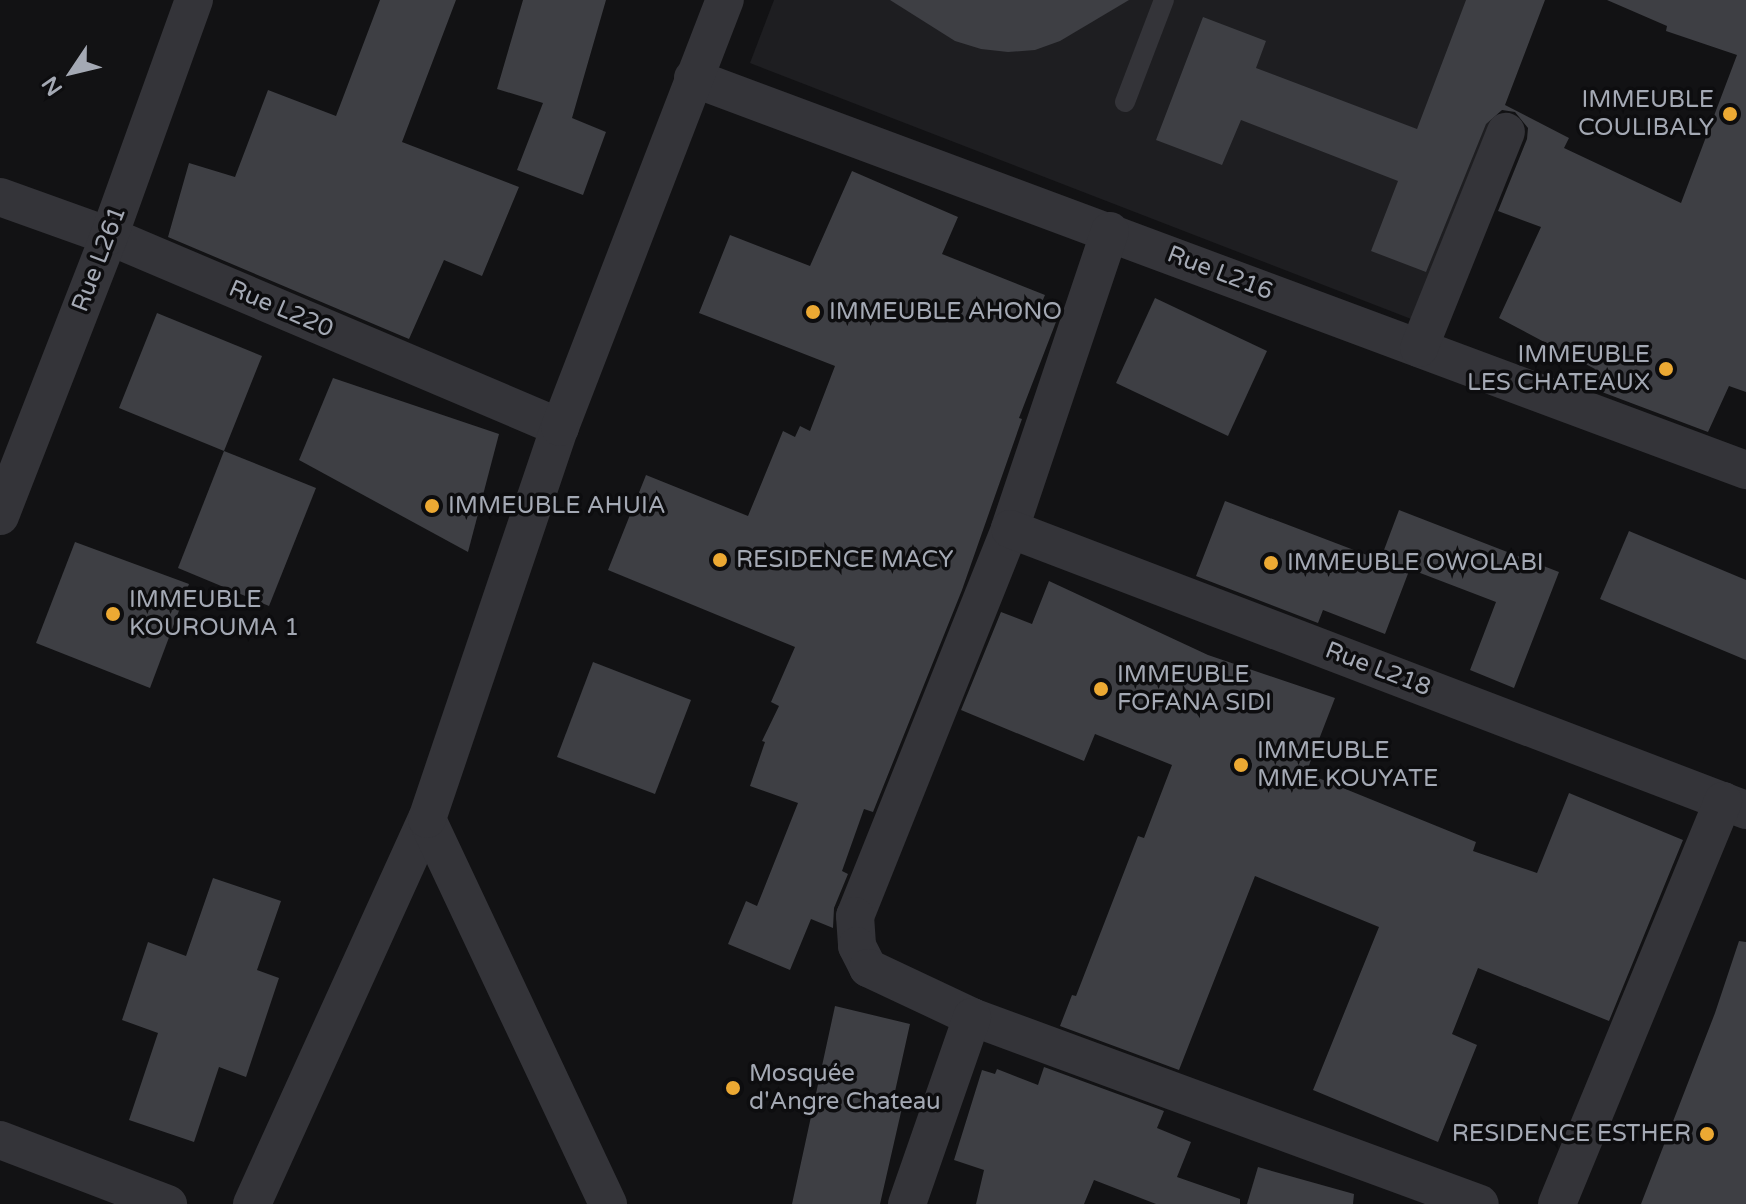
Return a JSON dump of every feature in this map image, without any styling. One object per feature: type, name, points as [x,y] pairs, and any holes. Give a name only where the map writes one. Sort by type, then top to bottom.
[{"type":"street","name":"Rue L261","points":[[0,516],[109,236],[194,0]]},
{"type":"street","points":[[252,1204],[427,819],[560,427],[725,0]]},
{"type":"street","name":"Rue L216","points":[[693,78],[1746,470]]},
{"type":"street","points":[[1419,348],[1506,132]]},
{"type":"street","name":"Rue L220","points":[[0,197],[109,236],[560,427]]},
{"type":"street","points":[[1110,231],[1010,529],[855,916],[857,946],[868,968],[972,1017],[1480,1204]]},
{"type":"street","name":"Rue L218","points":[[1010,529],[1735,805]]},
{"type":"street","points":[[1557,1204],[1735,805]]},
{"type":"street","points":[[427,819],[608,1204]]},
{"type":"street","points":[[907,1204],[972,1017]]},
{"type":"street","points":[[0,1140],[168,1204]]},
{"type":"lane","points":[[1125,102],[1164,0]]},
{"type":"shaded area","points":[[774,0],[1541,0],[1419,322],[750,63]]},
{"type":"building","points":[[380,0],[456,0],[402,142],[519,187],[482,276],[444,260],[409,339],[168,237],[189,163],[235,177],[268,90],[336,116]]},
{"type":"building","points":[[523,0],[606,0],[572,118],[606,132],[583,195],[517,170],[543,103],[497,89]]},
{"type":"building","points":[[890,0],[1129,0],[1060,41],[1035,50],[1008,52],[981,49],[955,41]]},
{"type":"building","points":[[1466,0],[1545,0],[1505,105],[1569,138],[1564,148],[1681,203],[1737,55],[1666,31],[1667,26],[1607,0],[1746,0],[1746,392],[1729,386],[1708,432],[1586,386],[1595,369],[1499,318],[1541,227],[1498,211],[1527,139],[1528,128],[1515,112],[1502,110],[1486,124],[1426,272],[1371,251],[1398,181],[1241,120],[1222,165],[1156,140],[1203,17],[1266,41],[1256,68],[1417,129]]},
{"type":"building","points":[[852,171],[958,217],[942,254],[1045,295],[1042,302],[1061,309],[1019,418],[1022,419],[962,590],[873,812],[864,809],[842,871],[848,874],[834,908],[833,928],[811,919],[790,970],[728,944],[746,901],[757,906],[798,803],[750,786],[765,742],[762,741],[779,706],[771,702],[795,647],[608,570],[646,475],[748,516],[783,431],[795,437],[800,426],[810,431],[835,366],[699,313],[730,235],[810,266]]},
{"type":"building","points":[[1155,298],[1267,351],[1228,436],[1116,383]]},
{"type":"building","points":[[157,313],[262,356],[224,451],[119,408]]},
{"type":"building","name":"IMMEUBLE AHUIA","points":[[333,378],[499,434],[468,552],[299,460]]},
{"type":"building","points":[[224,451],[316,488],[269,606],[178,568]]},
{"type":"building","name":"IMMEUBLE OWOLABI","points":[[1225,501],[1409,571],[1385,634],[1323,610],[1318,623],[1196,576]]},
{"type":"building","points":[[1399,510],[1559,572],[1514,688],[1470,670],[1496,602],[1381,558]]},
{"type":"building","points":[[1629,531],[1746,580],[1746,660],[1600,599]]},
{"type":"building","name":"IMMEUBLE KOUROUMA 1","points":[[75,542],[189,584],[150,688],[36,643]]},
{"type":"building","points":[[1049,581],[1208,655],[1335,698],[1306,773],[1476,842],[1473,851],[1537,873],[1569,793],[1683,840],[1609,1021],[1478,968],[1452,1034],[1477,1045],[1438,1142],[1313,1090],[1379,927],[1255,876],[1179,1070],[1060,1026],[1072,995],[1076,996],[1138,836],[1144,838],[1172,765],[1095,734],[1084,761],[961,710],[1001,612],[1032,624]]},
{"type":"building","points":[[593,662],[691,700],[655,794],[557,757]]},
{"type":"building","points":[[213,878],[281,901],[257,970],[279,978],[246,1077],[219,1067],[194,1142],[129,1120],[158,1033],[122,1020],[148,942],[186,956]]},
{"type":"building","name":"RESIDENCE ESTHER","points":[[1739,941],[1746,942],[1746,1204],[1641,1204],[1715,1013]]},
{"type":"building","points":[[835,1006],[910,1024],[894,1096],[904,1099],[880,1204],[792,1204]]},
{"type":"building","points":[[1044,1067],[1164,1111],[1157,1128],[1191,1142],[1177,1177],[1240,1199],[1240,1204],[1156,1204],[1094,1180],[1084,1204],[976,1204],[984,1170],[954,1160],[982,1070],[995,1074],[997,1069],[1038,1085]]},
{"type":"building","points":[[1258,1167],[1354,1194],[1353,1204],[1247,1204]]},
{"type":"place","name":"IMMEUBLE COULIBALY","points":[[1730,114]]},
{"type":"place","name":"IMMEUBLE AHONO","points":[[813,312]]},
{"type":"place","name":"IMMEUBLE LES CHATEAUX","points":[[1666,369]]},
{"type":"place","name":"IMMEUBLE AHUIA","points":[[432,506]]},
{"type":"place","name":"RESIDENCE MACY","points":[[720,560]]},
{"type":"place","name":"IMMEUBLE OWOLABI","points":[[1271,563]]},
{"type":"place","name":"IMMEUBLE KOUROUMA 1","points":[[113,614]]},
{"type":"place","name":"IMMEUBLE FOFANA SIDI","points":[[1101,689]]},
{"type":"place","name":"IMMEUBLE MME KOUYATE","points":[[1241,765]]},
{"type":"place","name":"Mosquée d'Angre Chateau","points":[[733,1088]]},
{"type":"place","name":"RESIDENCE ESTHER","points":[[1707,1134]]}]
